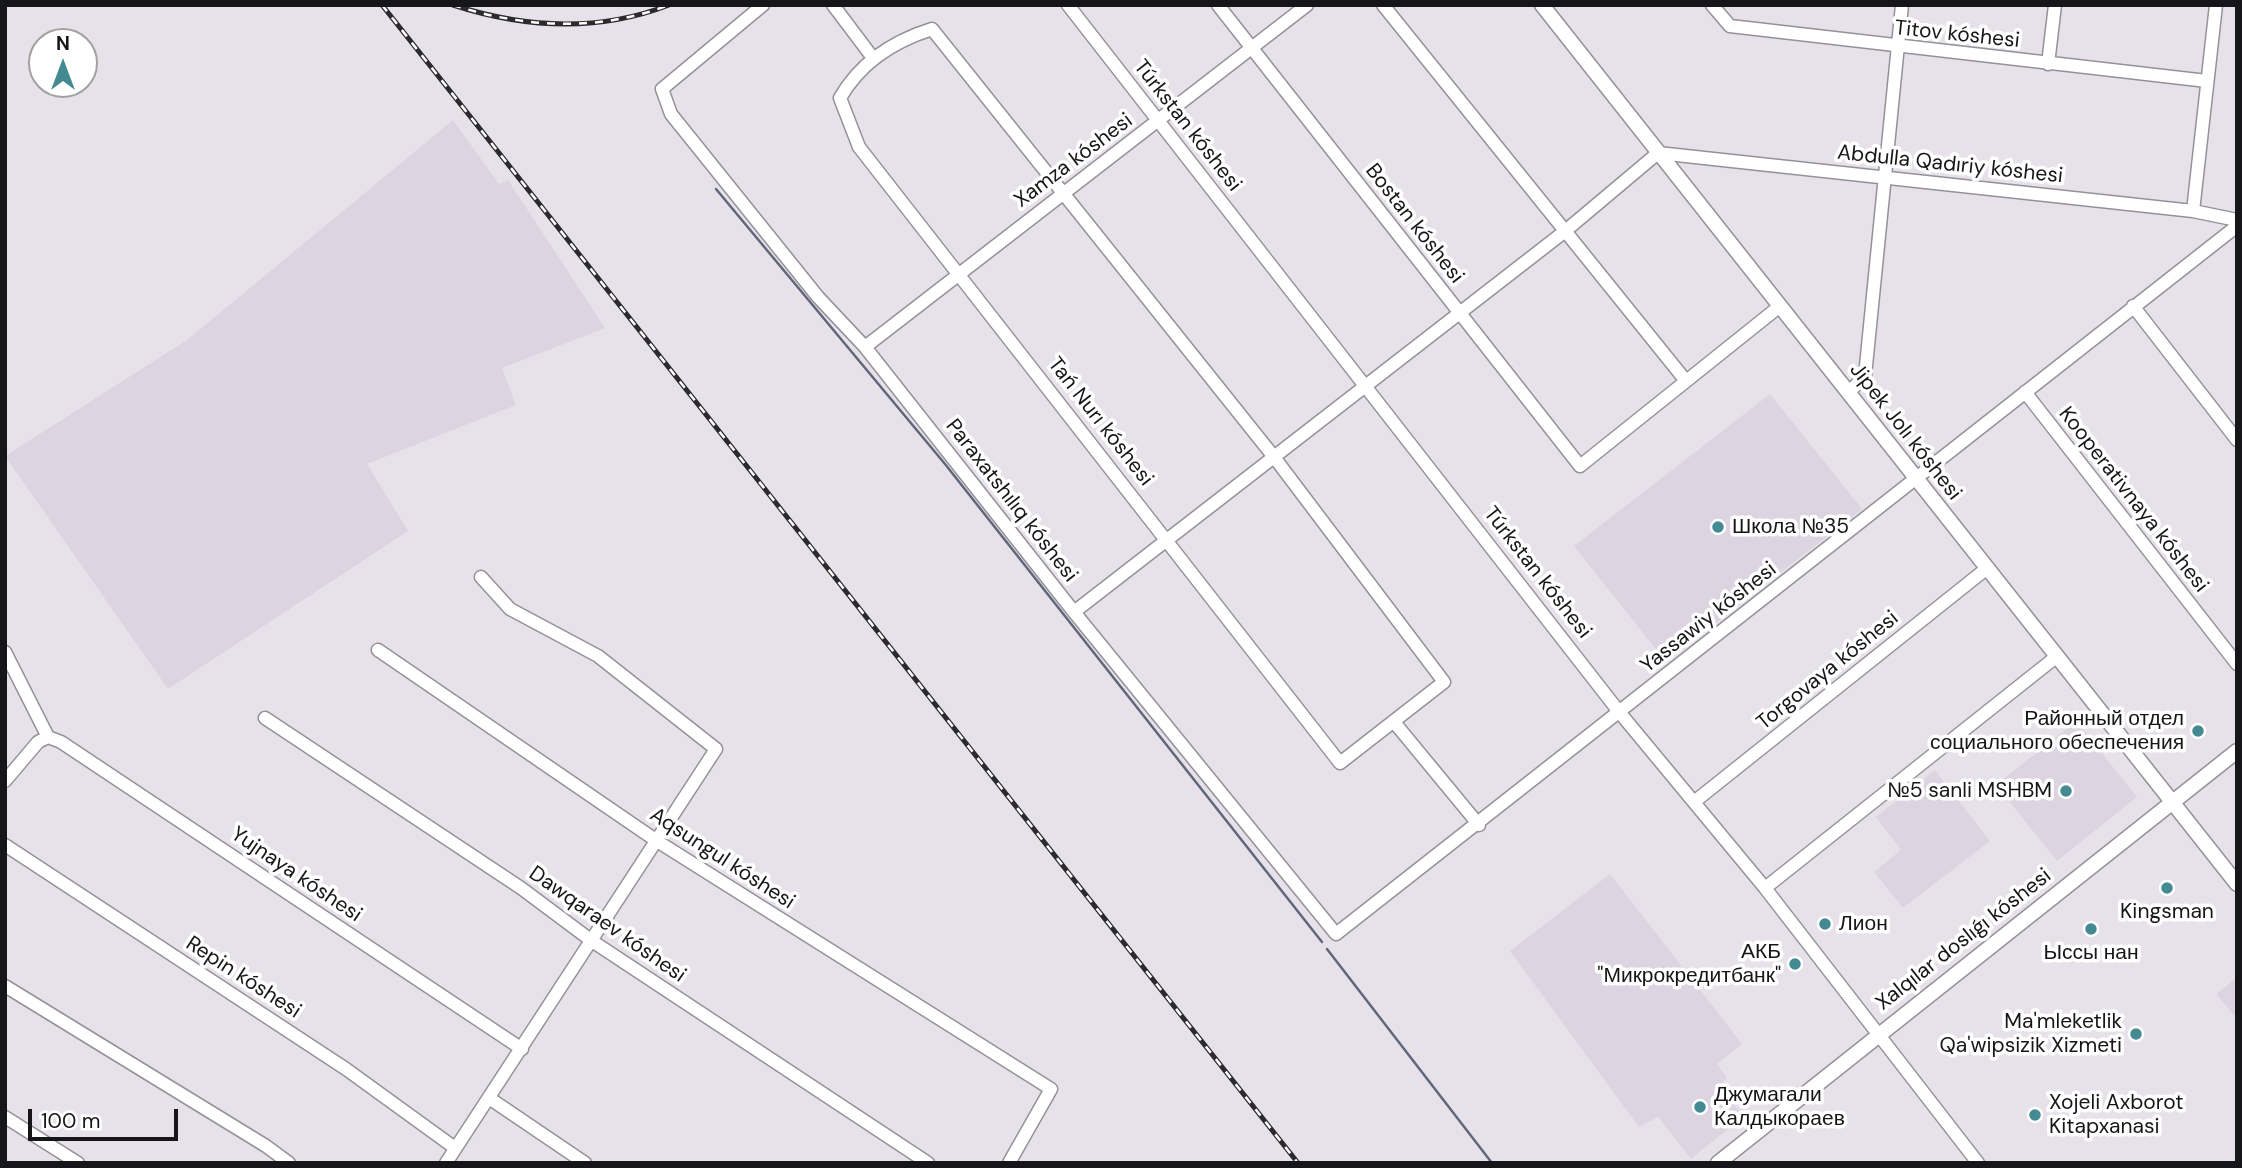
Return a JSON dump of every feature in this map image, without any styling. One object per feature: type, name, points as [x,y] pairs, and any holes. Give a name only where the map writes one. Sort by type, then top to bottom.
[{"type":"street","name":"Paraxatshılıq kóshesi","points":[[762,5],[662,89],[671,114],[818,297],[865,347],[1074,612],[1336,934]]},
{"type":"street","points":[[833,5],[873,58],[914,35],[932,29],[1273,457],[1444,682],[1394,722],[1479,825]]},
{"type":"street","name":"Túrkstan kóshesi","points":[[1068,5],[1367,385],[1620,713],[1765,888],[1978,1163]]},
{"type":"street","name":"Bostan kóshesi","points":[[1218,5],[1580,466],[1686,381]]},
{"type":"street","name":"Xamza kóshesi","points":[[865,347],[1307,5]]},
{"type":"street","points":[[1383,5],[1686,381],[1780,306]]},
{"type":"street","name":"Jipek Jolı kóshesi","points":[[1542,5],[2237,884]]},
{"type":"street","name":"Titov kóshesi","points":[[1712,5],[1730,26],[1897,48],[2207,81]]},
{"type":"street","points":[[1848,393],[1865,376],[1902,5]]},
{"type":"street","points":[[2048,64],[2055,5]]},
{"type":"street","points":[[2193,211],[2216,5]]},
{"type":"street","name":"Tań Nurı kóshesi","points":[[873,58],[849,82],[840,98],[859,147],[1340,763],[1394,722]]},
{"type":"street","points":[[1074,612],[1564,232],[1658,153]]},
{"type":"street","name":"Abdulla Qadıriy kóshesi","points":[[1658,153],[2193,211],[2237,220]]},
{"type":"street","name":"Yassawiy kóshesi","points":[[1336,934],[1479,825],[2237,226]]},
{"type":"street","points":[[2133,306],[2237,440]]},
{"type":"street","name":"Kooperativnaya kóshesi","points":[[2025,392],[2237,664]]},
{"type":"street","name":"Torgovaya kóshesi","points":[[1694,802],[1986,569]]},
{"type":"street","points":[[446,1163],[716,749],[598,656],[510,609],[481,578]]},
{"type":"street","name":"Aqsungul kóshesi","points":[[378,650],[657,841],[1051,1089],[1009,1163]]},
{"type":"street","points":[[5,652],[48,737],[38,742],[5,781]]},
{"type":"street","points":[[1765,888],[2056,657]]},
{"type":"street","name":"Dawqaraev kóshesi","points":[[265,718],[521,888],[592,941],[928,1163]]},
{"type":"street","name":"Yujnaya kóshesi","points":[[48,737],[61,742],[522,1049]]},
{"type":"street","name":"Xalqılar doslıǵı kóshesi","points":[[1718,1163],[2237,751]]},
{"type":"street","name":"Repin kóshesi","points":[[5,845],[346,1069],[456,1148]]},
{"type":"street","points":[[5,986],[266,1146],[289,1163]]},
{"type":"street","points":[[489,1098],[585,1163]]},
{"type":"street","points":[[5,1117],[78,1163]]},
{"type":"shaded area","points":[[453,120],[499,184],[508,180],[605,328],[502,368],[516,405],[367,464],[408,531],[168,689],[5,456],[187,340]]},
{"type":"shaded area","name":"Школа №35","points":[[1770,394],[1862,509],[1666,662],[1574,546]]},
{"type":"shaded area","name":"№5 sanli MSHBM","points":[[2076,721],[2137,797],[2057,861],[1996,785]]},
{"type":"shaded area","points":[[1935,770],[1990,841],[1903,908],[1874,872],[1901,850],[1876,817]]},
{"type":"shaded area","points":[[1610,874],[1742,1044],[1717,1064],[1727,1078],[1719,1086],[1744,1116],[1691,1159],[1658,1117],[1639,1127],[1510,951]]},
{"type":"shaded area","points":[[2237,977],[2237,1019],[2216,994]]},
{"type":"waterway","points":[[716,189],[945,464],[1322,942]]},
{"type":"waterway","points":[[1327,949],[1492,1163]]},
{"type":"railway","points":[[382,5],[1298,1163]]},
{"type":"railway","points":[[453,5],[507,18],[561,24],[616,20],[669,5]]},
{"type":"place","name":"Школа №35","points":[[1718,527]]},
{"type":"place","name":"Районный отдел социального обеспечения","points":[[2198,731]]},
{"type":"place","name":"№5 sanli MSHBM","points":[[2066,791]]},
{"type":"place","name":"Kingsman","points":[[2167,888]]},
{"type":"place","name":"Лион","points":[[1825,924]]},
{"type":"place","name":"Ыссы нан","points":[[2091,929]]},
{"type":"place","name":"АКБ \"Микрокредитбанк\"","points":[[1795,964]]},
{"type":"place","name":"Ma'mleketlik Qa'wipsizik Xizmeti","points":[[2136,1034]]},
{"type":"place","name":"Джумагали Калдыкораев","points":[[1700,1107]]},
{"type":"place","name":"Xojeli Axborot Kitapxanasi","points":[[2035,1115]]}]
